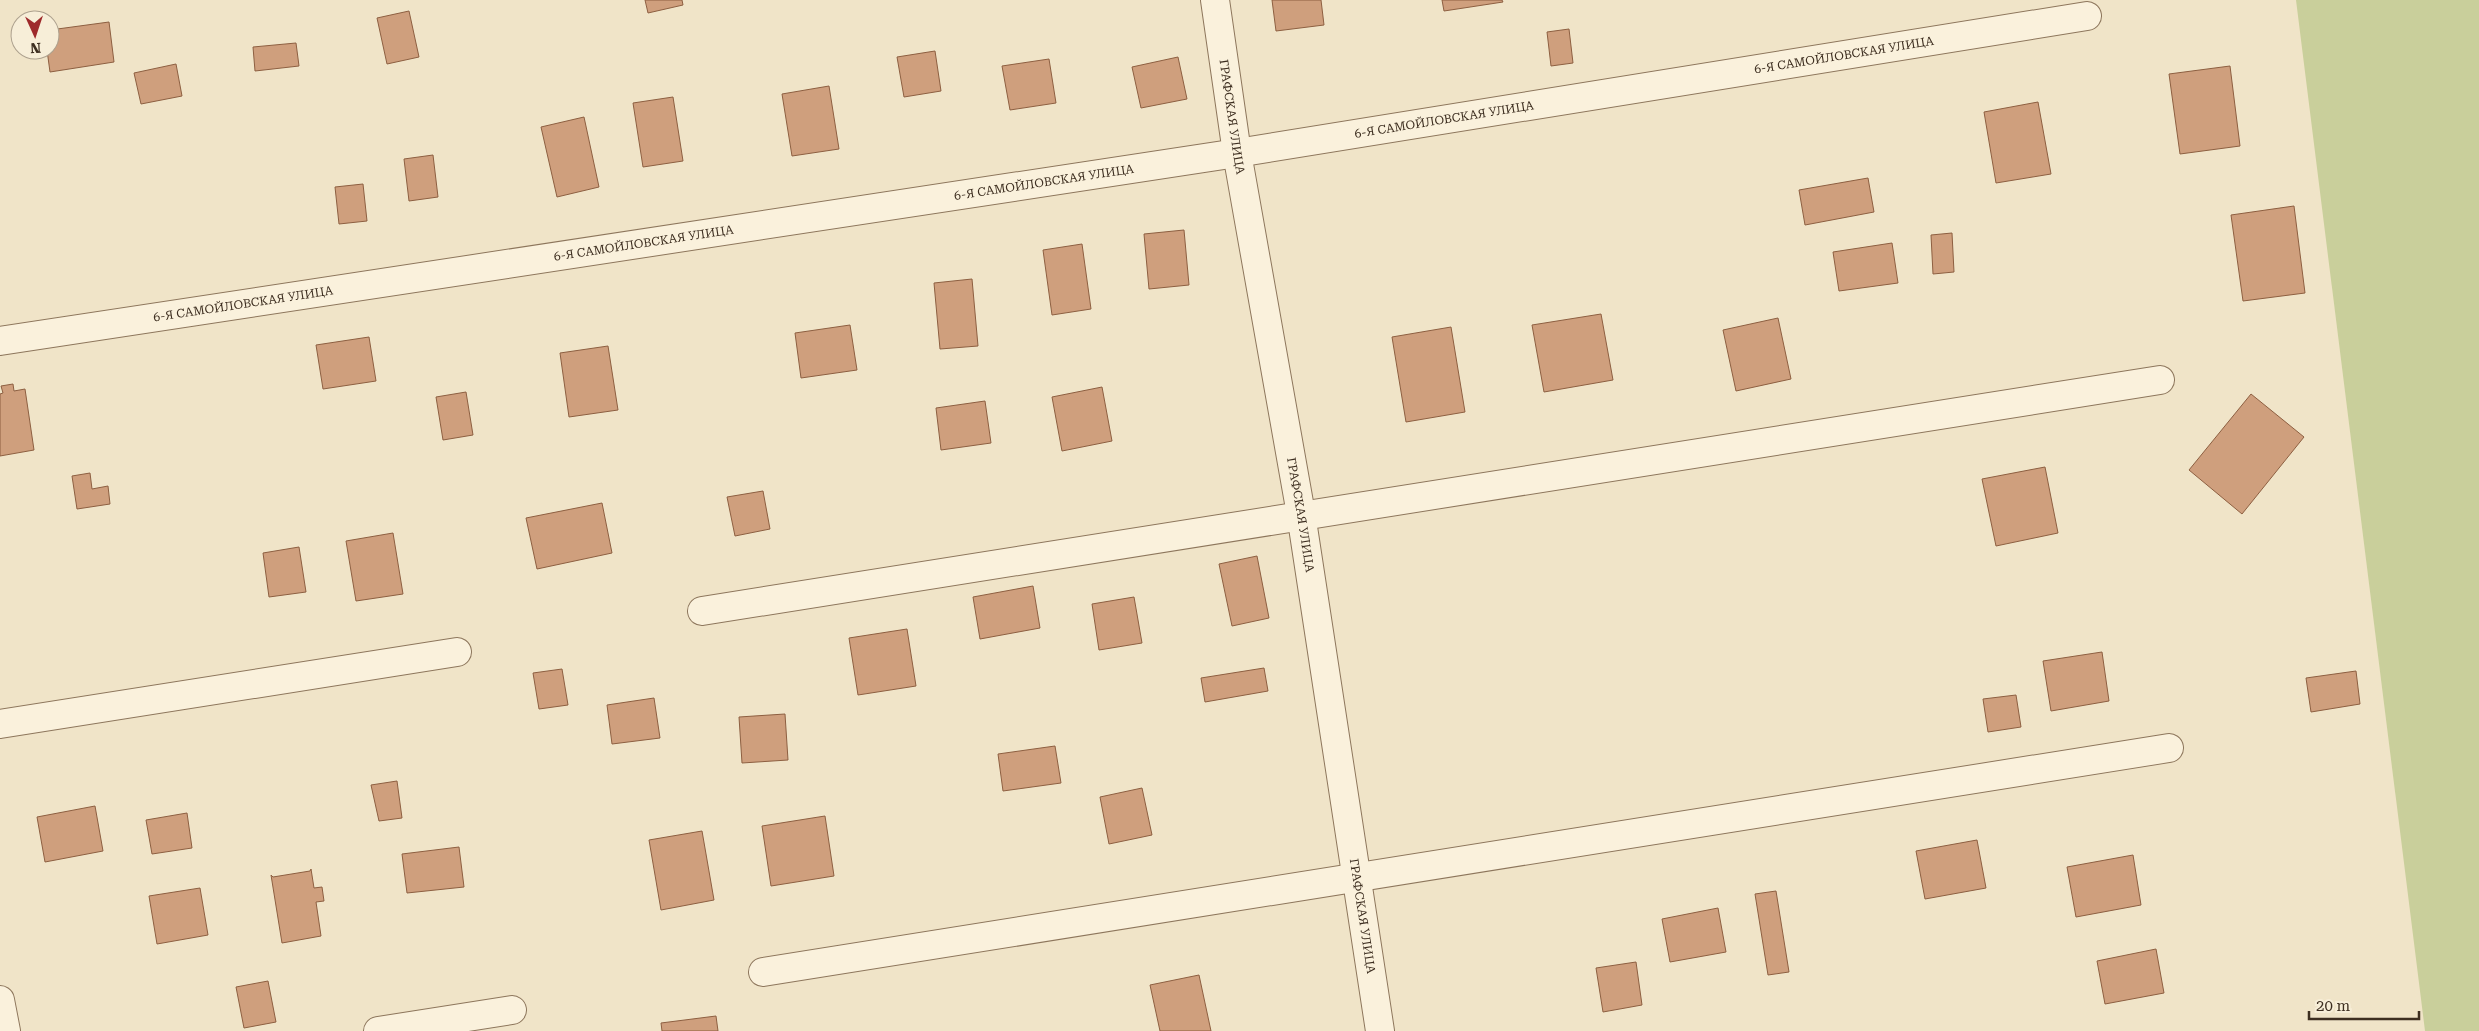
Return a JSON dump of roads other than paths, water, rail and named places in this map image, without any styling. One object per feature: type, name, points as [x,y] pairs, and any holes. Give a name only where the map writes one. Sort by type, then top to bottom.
[{"type":"street","name":"ГРАФСКАЯ УЛИЦА","points":[[1215,0],[1236,153],[1301,514],[1380,1031]]},
{"type":"street","name":"6-Я САМОЙЛОВСКАЯ УЛИЦА","points":[[0,341],[1236,153],[2087,16]]},
{"type":"street","points":[[702,611],[1301,514],[2160,380]]},
{"type":"street","points":[[0,724],[457,652]]},
{"type":"street","points":[[763,972],[2168,748]]},
{"type":"street","points":[[0,1000],[6,1031]]},
{"type":"street","points":[[378,1031],[512,1010]]}]
